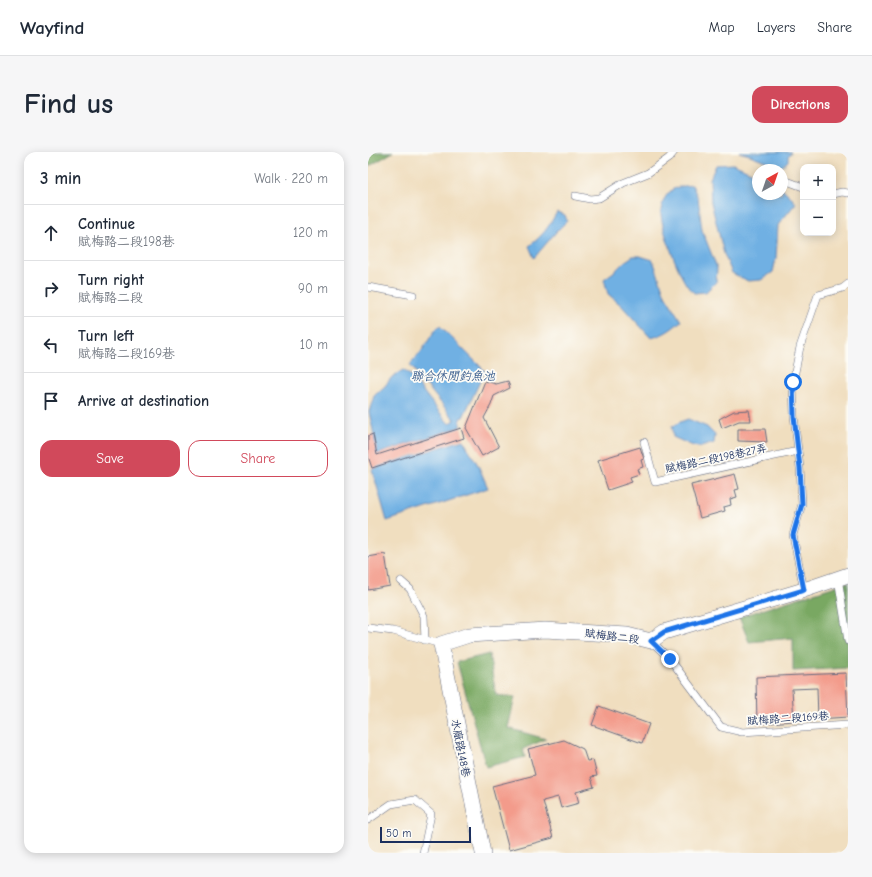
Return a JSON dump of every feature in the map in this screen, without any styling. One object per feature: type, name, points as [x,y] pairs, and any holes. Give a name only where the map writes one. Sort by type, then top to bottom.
[{"type":"street","name":"賦梅路二段","points":[[441,644],[468,635],[545,630],[627,635],[651,641],[664,632],[804,590],[843,576]]},
{"type":"street","name":"水廠路148巷","points":[[441,644],[483,853]]},
{"type":"lane","points":[[575,196],[590,200],[599,198],[623,183],[648,173],[672,155]]},
{"type":"lane","points":[[788,181],[800,186]]},
{"type":"lane","points":[[836,193],[848,193]]},
{"type":"lane","points":[[804,590],[793,535],[802,504],[800,468],[794,416],[793,382],[800,347],[818,295],[843,288],[848,284]]},
{"type":"lane","points":[[368,287],[414,295]]},
{"type":"lane","name":"賦梅路二段198巷27弄","points":[[644,442],[654,482],[798,451]]},
{"type":"lane","points":[[843,576],[848,641]]},
{"type":"lane","points":[[401,581],[410,589],[424,616],[425,640]]},
{"type":"lane","points":[[368,628],[393,631],[441,644]]},
{"type":"lane","name":"賦梅路二段169巷","points":[[651,641],[670,659],[721,727],[742,732],[848,725]]},
{"type":"lane","points":[[368,820],[391,804],[415,800],[430,814],[423,853]]},
{"type":"green space","points":[[368,152],[393,152],[368,167]]},
{"type":"green space","points":[[848,582],[848,668],[793,671],[793,638],[749,642],[739,617]]},
{"type":"green space","points":[[489,654],[496,695],[515,697],[508,728],[546,739],[523,749],[525,757],[486,767],[457,662]]},
{"type":"water","points":[[739,152],[791,152],[788,156],[788,161],[784,164],[773,164]]},
{"type":"water","points":[[733,164],[752,172],[752,200],[788,200],[788,194],[796,203],[778,225],[776,258],[773,272],[761,280],[748,281],[732,273],[724,254],[711,202],[710,179],[716,165]]},
{"type":"water","points":[[692,185],[698,198],[702,230],[717,268],[716,282],[706,292],[694,293],[686,284],[674,259],[661,218],[662,205],[667,194],[676,188]]},
{"type":"water","points":[[557,212],[565,215],[567,221],[534,258],[529,246],[545,230]]},
{"type":"water","points":[[633,256],[640,256],[653,260],[665,295],[681,321],[668,331],[651,338],[621,305],[608,294],[604,279]]},
{"type":"water","name":"聯合休閒釣魚池","points":[[440,326],[485,371],[463,417],[460,418],[460,427],[377,454],[369,412],[374,396],[392,377],[403,370],[411,376],[449,424],[455,420],[410,365],[421,352],[435,330]]},
{"type":"water","points":[[688,419],[707,427],[715,435],[714,443],[701,447],[693,446],[673,437],[672,427]]},
{"type":"water","points":[[463,440],[478,465],[488,488],[387,521],[372,469]]},
{"type":"building","points":[[485,381],[496,384],[508,381],[510,388],[494,396],[484,418],[499,447],[482,456],[466,428]]},
{"type":"building","points":[[749,410],[751,421],[739,421],[722,428],[719,419],[734,411]]},
{"type":"building","points":[[461,428],[464,438],[372,468],[368,456],[368,436],[373,434],[377,455]]},
{"type":"building","points":[[738,429],[765,429],[767,442],[738,441]]},
{"type":"building","points":[[640,447],[644,459],[641,460],[643,467],[637,469],[639,474],[630,477],[632,482],[608,490],[598,460]]},
{"type":"building","points":[[735,474],[739,489],[735,490],[737,497],[730,499],[731,505],[724,507],[725,511],[700,518],[691,485]]},
{"type":"building","points":[[385,554],[390,586],[368,590],[368,557]]},
{"type":"building","points":[[846,673],[848,717],[818,719],[817,688],[792,689],[794,721],[757,724],[756,677]]},
{"type":"building","points":[[599,706],[649,724],[642,743],[592,725]]},
{"type":"building","points":[[564,740],[583,749],[587,761],[593,760],[597,776],[591,777],[594,787],[576,792],[579,803],[561,808],[558,797],[543,801],[553,838],[509,850],[492,786],[535,775],[528,749]]},
{"type":"route","points":[[670,659],[651,641],[664,632],[804,590],[793,535],[802,504],[800,468],[794,416],[793,382]]}]
